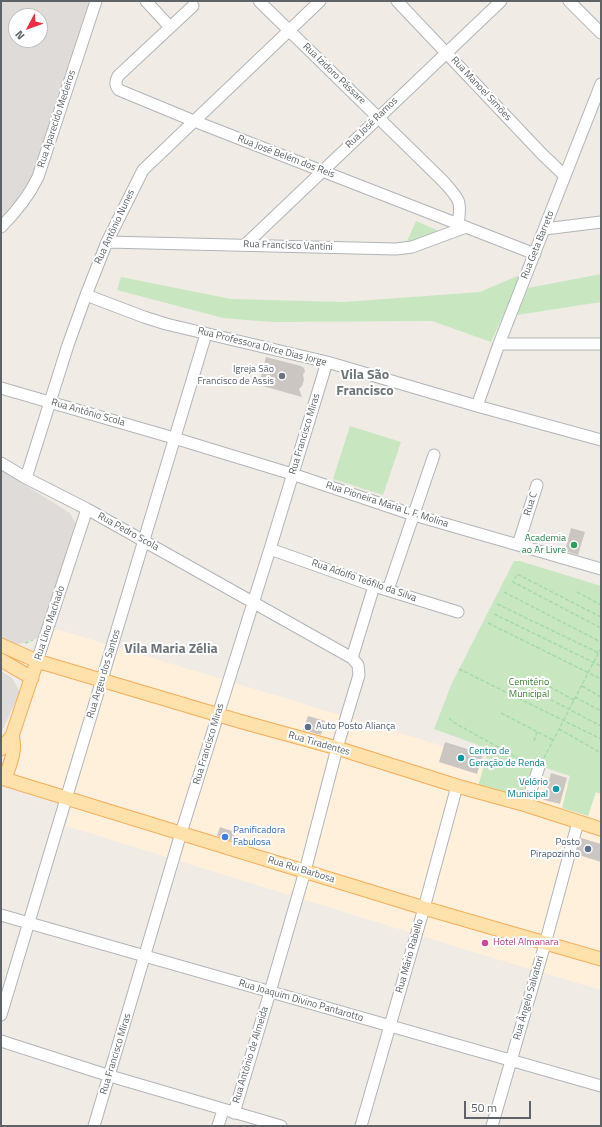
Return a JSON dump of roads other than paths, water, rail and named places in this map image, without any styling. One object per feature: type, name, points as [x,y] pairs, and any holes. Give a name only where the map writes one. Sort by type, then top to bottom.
[{"type":"main road","name":"Rua Tiradentes","points":[[1,645],[37,661],[219,714],[238,721],[337,748],[601,829]]},
{"type":"main road","points":[[1,660],[32,678]]},
{"type":"main road","name":"Rua Lino Machado","points":[[1,749],[12,736],[37,661]]},
{"type":"main road","name":"Rua Lino Machado","points":[[3,779],[13,753],[14,741],[12,736]]},
{"type":"main road","name":"Rua Rui Barbosa","points":[[3,779],[424,908],[601,959]]},
{"type":"street","name":"Rua Aparecido Medeiros","points":[[1,227],[28,195],[38,177],[96,1]]},
{"type":"street","points":[[146,1],[170,27]]},
{"type":"street","name":"Rua Izidoro Pássare","points":[[259,1],[451,190],[460,206],[462,225]]},
{"type":"street","name":"Rua Antônio Nunes","points":[[26,478],[68,345],[86,294],[107,242],[143,170],[320,1]]},
{"type":"street","name":"Rua Manoel Simões","points":[[397,1],[542,154],[566,176]]},
{"type":"street","name":"Rua José Ramos","points":[[245,245],[501,1]]},
{"type":"street","points":[[569,1],[601,33]]},
{"type":"street","name":"Rua José Belém dos Reis","points":[[193,6],[118,76],[116,80],[116,87],[119,90],[194,121],[535,254]]},
{"type":"street","name":"Rua Geta Barreto","points":[[477,406],[499,344],[601,84]]},
{"type":"street","points":[[545,229],[601,222]]},
{"type":"street","name":"Rua Francisco Vantini","points":[[107,242],[396,249],[406,248],[462,225]]},
{"type":"street","name":"Rua Professora Dirce Dias Jorge","points":[[86,294],[144,317],[206,334],[327,362],[477,406],[601,440]]},
{"type":"street","name":"Rua Argeu dos Santos","points":[[1,1015],[206,334]]},
{"type":"street","points":[[499,344],[601,344]]},
{"type":"street","name":"Rua Francisco Miras","points":[[94,1126],[181,833],[254,603],[327,362]]},
{"type":"street","name":"Rua Antônio Scola","points":[[1,388],[174,438]]},
{"type":"street","name":"Rua Pioneira Maria L. F. Molina","points":[[174,438],[292,474],[414,515],[601,569]]},
{"type":"street","points":[[388,590],[434,455]]},
{"type":"street","name":"Rua Pedro Scola","points":[[1,463],[26,478],[87,509],[352,658]]},
{"type":"street","name":"Rua C","points":[[518,545],[537,485]]},
{"type":"street","name":"Rua Lino Machado","points":[[37,661],[87,509]]},
{"type":"street","name":"Rua Adolfo Teófilo da Silva","points":[[270,549],[374,586],[458,612]]},
{"type":"street","points":[[352,658],[374,586]]},
{"type":"street","name":"Rua Antônio de Almeida","points":[[234,1112],[305,871],[337,748],[359,675],[358,665],[352,658]]},
{"type":"street","points":[[526,805],[539,768]]},
{"type":"street","name":"Rua Mário Rabello","points":[[361,1126],[424,908],[457,786]]},
{"type":"street","name":"Rua Ângelo Salvatori","points":[[492,1126],[545,944],[578,822]]},
{"type":"street","name":"Rua Joaquim Divino Pantarotto","points":[[1,915],[601,1086]]},
{"type":"street","points":[[1,1041],[110,1076],[280,1126]]},
{"type":"street","name":"Rua Antônio de Almeida","points":[[218,1126],[223,1110]]},
{"type":"place","name":"Igreja São Francisco de Assis","points":[[282,376]]},
{"type":"place","name":"Academia ao Ar Livre","points":[[574,545]]},
{"type":"place","name":"Auto Posto Aliança","points":[[308,727]]},
{"type":"place","name":"Centro de Geração de Renda","points":[[461,758]]},
{"type":"place","name":"Velório Municipal","points":[[556,789]]},
{"type":"place","name":"Panificadora Fabulosa","points":[[225,837]]},
{"type":"place","name":"Posto Pirapozinho","points":[[588,849]]},
{"type":"place","name":"Hotel Almanara","points":[[485,943]]},
{"type":"district","name":"Vila São Francisco","points":[[365,384]]},
{"type":"district","name":"Vila Maria Zélia","points":[[171,650]]},
{"type":"park label","name":"Cemitério Municipal","points":[[529,688]]}]
